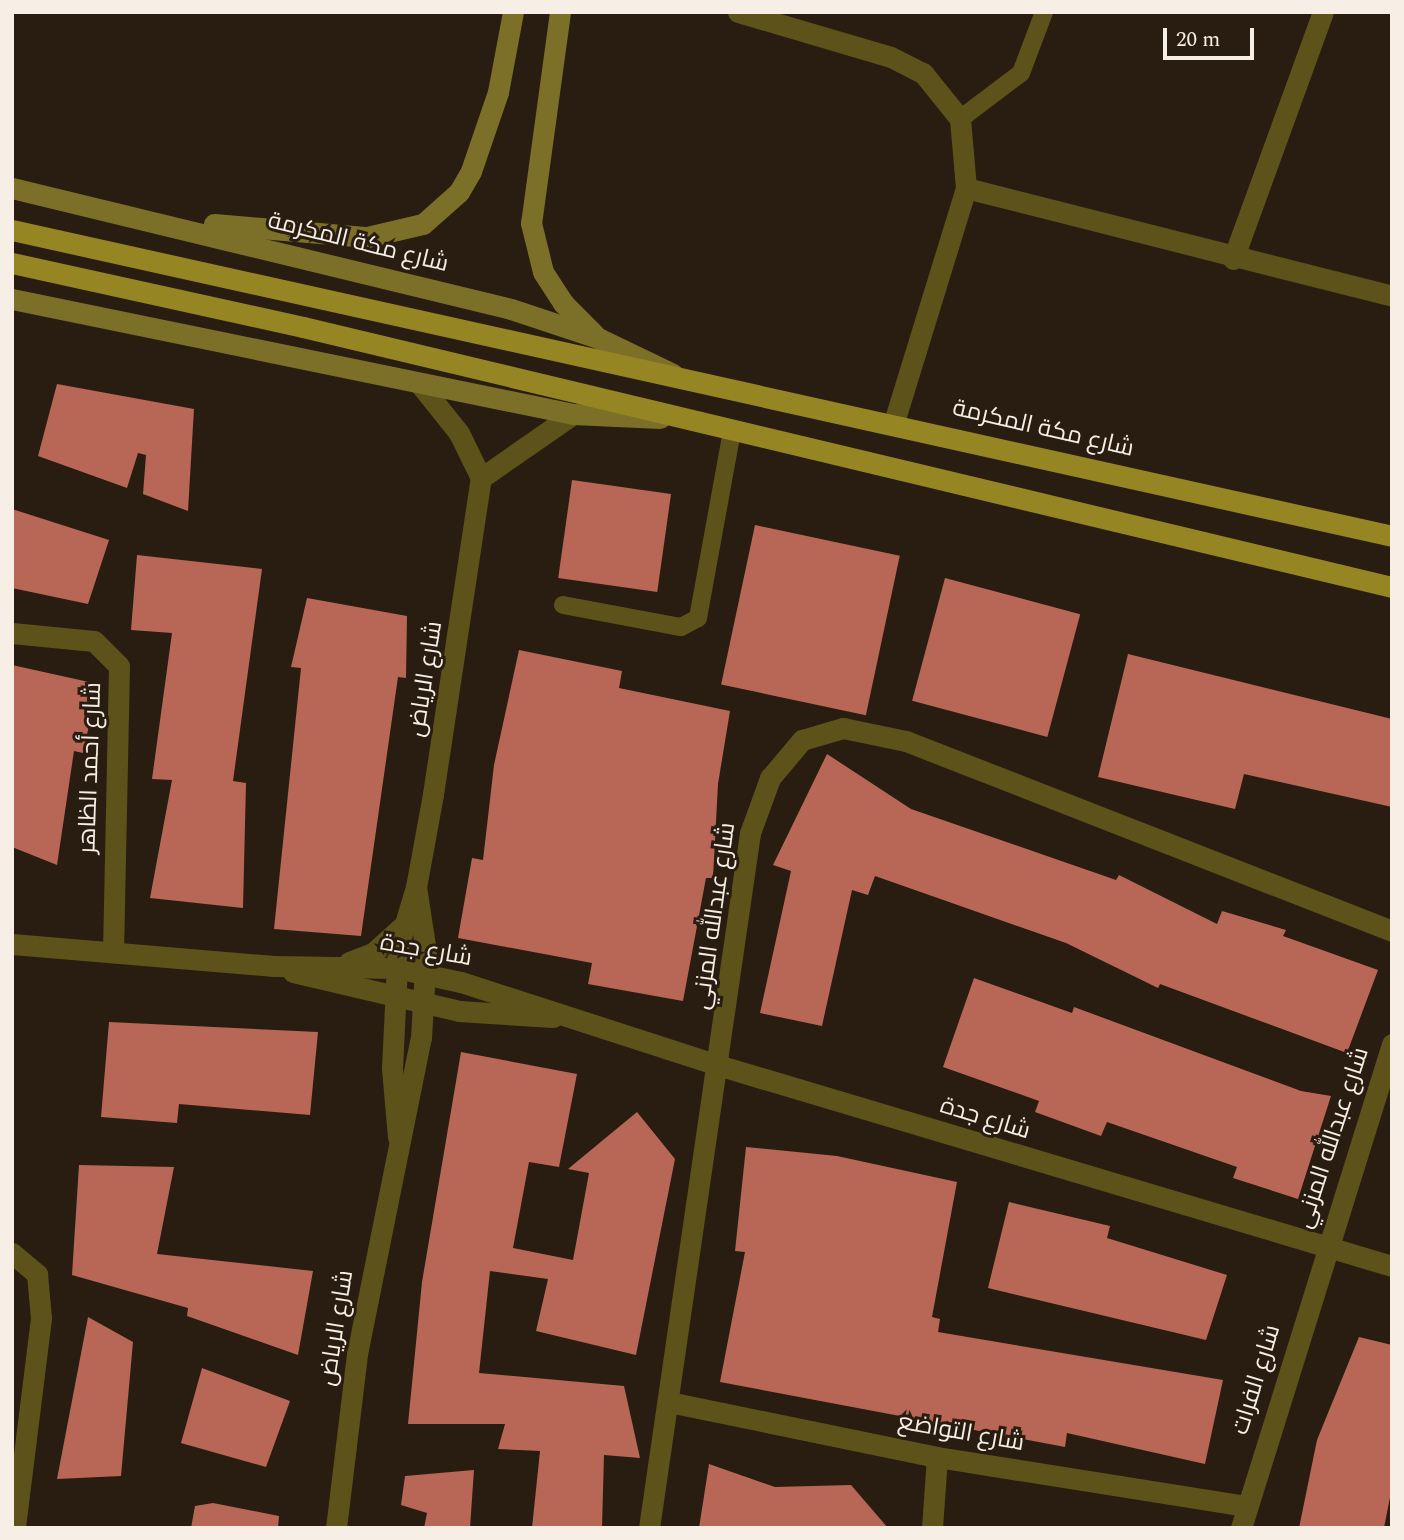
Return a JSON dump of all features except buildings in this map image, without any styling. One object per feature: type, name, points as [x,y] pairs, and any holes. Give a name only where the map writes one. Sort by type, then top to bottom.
[{"type":"main road","name":"شارع مكة المكرمة","points":[[12,230],[681,378],[894,422],[1392,536]]},
{"type":"main road","points":[[12,263],[1392,587]]},
{"type":"street","points":[[158,220],[367,237],[423,224],[459,192],[471,171],[498,92],[513,12]]},
{"type":"street","points":[[561,12],[531,223],[543,272],[563,303],[598,338]]},
{"type":"street","points":[[738,12],[891,57],[923,73],[960,119],[966,188],[894,422]]},
{"type":"street","points":[[1233,259],[1323,12]]},
{"type":"street","name":"شارع مكة المكرمة","points":[[12,188],[158,220],[511,309],[598,338],[681,378]]},
{"type":"street","points":[[966,188],[1233,259],[1392,296]]},
{"type":"street","points":[[12,299],[573,414],[684,419]]},
{"type":"street","points":[[419,383],[460,433],[481,478],[573,414]]},
{"type":"street","name":"شارع الرياض","points":[[398,1137],[394,999],[401,927],[416,887],[481,478]]},
{"type":"street","name":"شارع أحمد الظاهر","points":[[12,634],[93,641],[119,666],[113,948]]},
{"type":"street","name":"شارع عبدالله المزني","points":[[649,1528],[721,1066],[757,810],[786,756],[819,732],[868,730],[905,741],[1392,931]]},
{"type":"street","name":"شارع الرياض","points":[[335,1528],[357,1354],[425,1004],[426,974],[416,887]]},
{"type":"street","points":[[335,965],[373,953],[401,927]]},
{"type":"street","name":"شارع جدة","points":[[12,944],[113,948],[274,966],[396,968],[426,974],[721,1066],[1392,1266]]},
{"type":"street","name":"شارع جدة","points":[[274,966],[394,999],[563,1017]]},
{"type":"street","name":"شارع عبدالله المزني","points":[[1325,1248],[1392,1044]]},
{"type":"street","name":"شارع الفرات","points":[[1241,1528],[1245,1506],[1325,1248]]},
{"type":"street","points":[[12,1253],[37,1274],[41,1318],[15,1528]]},
{"type":"street","name":"شارع التواضع","points":[[669,1402],[937,1457],[1245,1506]]},
{"type":"street","points":[[932,1528],[937,1457]]},
{"type":"lane","points":[[960,119],[1021,73],[1044,12]]},
{"type":"lane","points":[[563,605],[681,627],[698,618],[732,430]]}]
